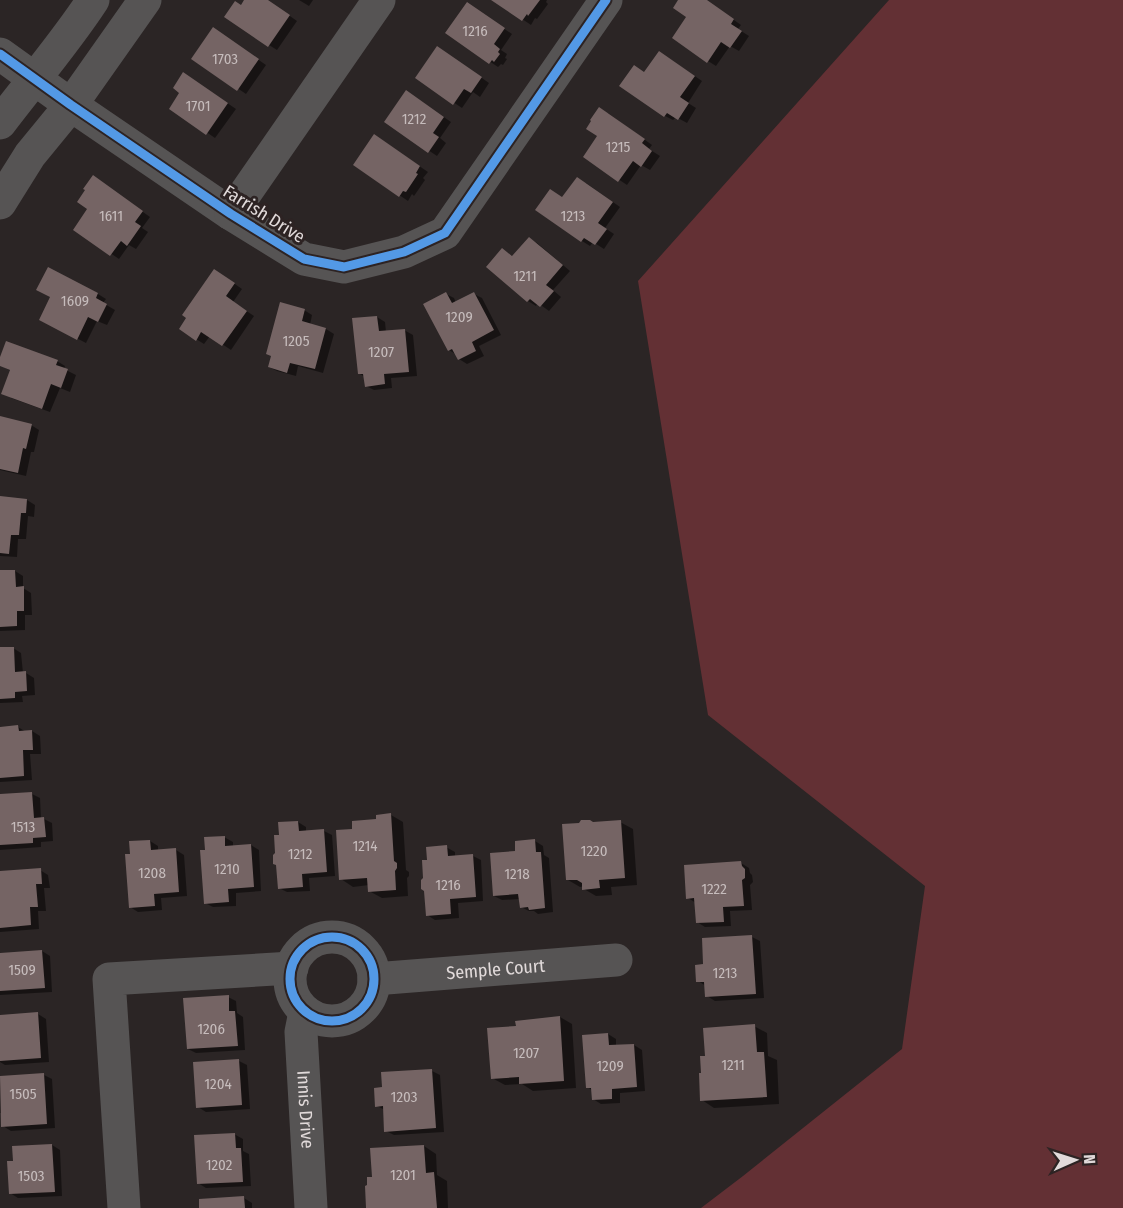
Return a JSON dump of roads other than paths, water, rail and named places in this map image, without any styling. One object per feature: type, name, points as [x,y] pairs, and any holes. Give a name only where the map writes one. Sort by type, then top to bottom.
[{"type":"street","points":[[0,123],[93,0]]},
{"type":"street","points":[[0,203],[30,155],[71,105],[145,0]]},
{"type":"street","points":[[231,214],[379,0]]},
{"type":"street","name":"Farrish Drive","points":[[0,54],[231,214],[304,259],[345,267],[404,252],[446,232],[606,0]]},
{"type":"street","points":[[331,937],[344,939],[356,945],[366,954],[372,966],[374,979],[372,993],[366,1005],[356,1014],[344,1020],[330,1021],[317,1019],[305,1012],[297,1003],[290,980],[297,956],[306,946],[318,939],[331,937]]},
{"type":"street","name":"Semple Court","points":[[374,979],[616,960]]},
{"type":"street","points":[[124,1208],[109,979],[292,969]]},
{"type":"street","name":"Innis Drive","points":[[305,1012],[301,1032],[311,1208]]}]
